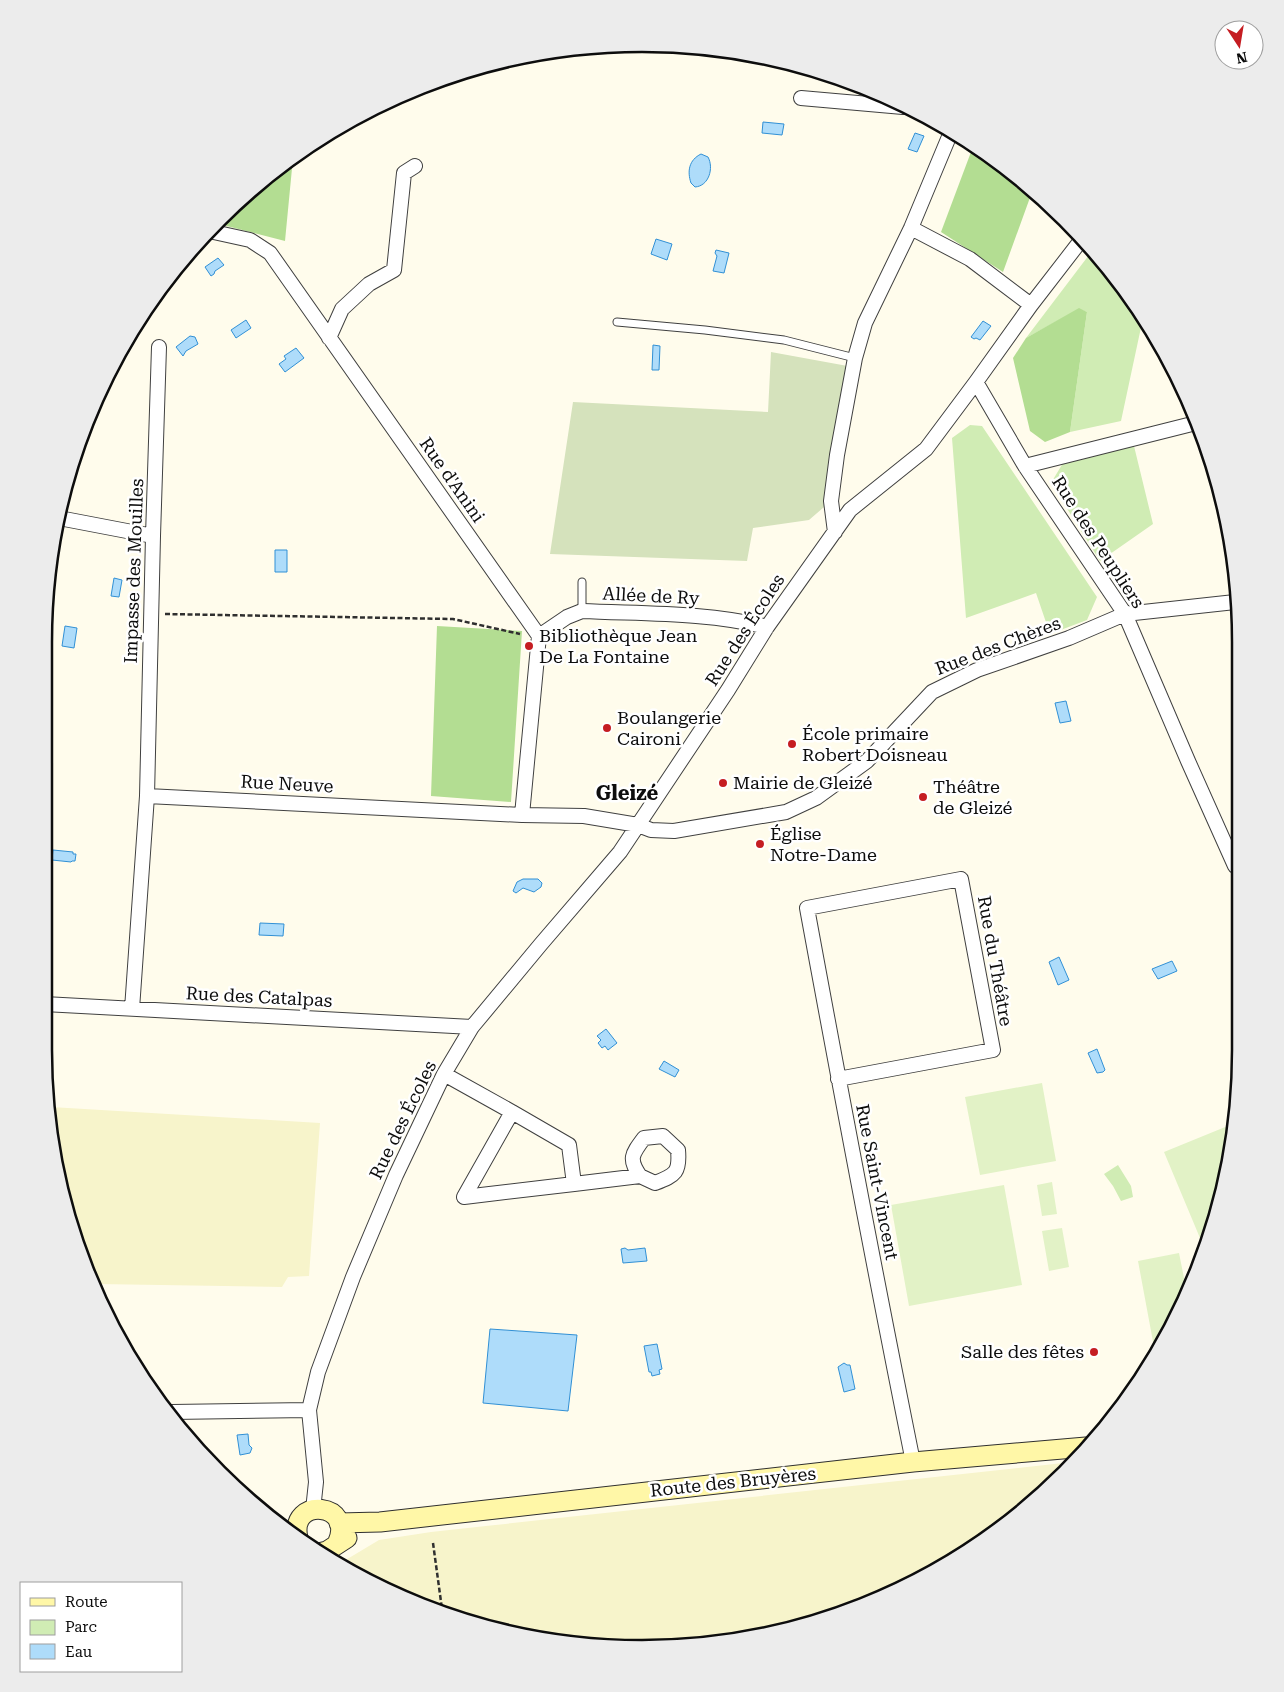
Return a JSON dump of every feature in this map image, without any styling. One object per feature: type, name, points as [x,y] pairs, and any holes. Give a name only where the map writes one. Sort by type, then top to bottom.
[{"type":"main road","name":"Route des Bruyères","points":[[327,1514],[380,1522],[913,1462],[1077,1448]]},
{"type":"main road","points":[[297,1528],[301,1517],[327,1514],[340,1537],[328,1549]]},
{"type":"main road","points":[[329,1549],[380,1522]]},
{"type":"street","points":[[801,98],[885,105]]},
{"type":"street","points":[[835,532],[831,501],[837,455],[855,358],[865,323],[911,228],[948,138]]},
{"type":"street","points":[[329,338],[342,309],[369,284],[394,270],[404,173],[415,166]]},
{"type":"street","points":[[911,228],[970,260],[1031,305]]},
{"type":"street","name":"Rue d'Anini","points":[[218,233],[250,240],[270,252],[539,636]]},
{"type":"street","name":"Rue des Écoles","points":[[327,1514],[316,1482],[309,1410],[318,1372],[353,1277],[396,1175],[444,1074],[472,1027],[540,944],[620,852],[728,690],[767,627],[850,510],[926,449],[1077,245]]},
{"type":"street","name":"Impasse des Mouilles","points":[[147,796],[159,347]]},
{"type":"street","name":"Rue des Peupliers","points":[[976,382],[1025,466],[1125,614],[1188,761],[1229,834],[1232,850]]},
{"type":"street","points":[[1025,466],[1190,425]]},
{"type":"street","points":[[66,519],[153,536]]},
{"type":"street","name":"Rue des Chères","points":[[638,825],[651,830],[674,831],[786,812],[816,798],[867,761],[932,692],[976,670],[1069,638],[1125,614],[1230,603]]},
{"type":"street","name":"Allée de Ry","points":[[539,636],[582,611],[702,613],[767,627]]},
{"type":"street","points":[[522,814],[539,636]]},
{"type":"street","points":[[132,1009],[147,796]]},
{"type":"street","name":"Rue Neuve","points":[[147,796],[584,816],[638,825]]},
{"type":"street","name":"Rue du Théâtre","points":[[807,908],[961,879],[993,1050],[838,1080]]},
{"type":"street","name":"Rue Saint-Vincent","points":[[807,908],[838,1080],[913,1462]]},
{"type":"street","name":"Rue des Catalpas","points":[[53,1005],[472,1027]]},
{"type":"street","points":[[444,1074],[569,1145],[574,1184]]},
{"type":"street","points":[[512,1112],[464,1197],[640,1176]]},
{"type":"street","points":[[176,1412],[309,1410]]},
{"type":"lane","points":[[617,322],[706,330],[784,340],[855,358]]},
{"type":"lane","points":[[582,582],[582,611]]},
{"type":"path","points":[[151,613],[453,619],[513,633],[539,636]]},
{"type":"path","points":[[433,1543],[441,1604]]},
{"type":"shaded area","points":[[56,1107],[320,1123],[309,1276],[288,1277],[282,1287],[101,1284],[73,1203],[64,1165]]},
{"type":"shaded area","points":[[1063,1463],[1001,1518],[937,1561],[903,1579],[868,1595],[795,1619],[719,1634],[642,1640],[603,1638],[527,1628],[489,1619],[416,1595],[346,1560],[379,1540],[431,1532]]},
{"type":"green space","points":[[971,153],[1030,198],[1003,272],[941,232]]},
{"type":"green space","points":[[292,168],[285,241],[225,225],[253,199]]},
{"type":"green space","points":[[1088,256],[1110,283],[1141,328],[1121,421],[1070,432],[1087,312],[1079,309],[1026,338]]},
{"type":"green space","points":[[1079,308],[1087,312],[1070,432],[1045,442],[1030,431],[1013,358],[1026,338]]},
{"type":"green space","points":[[771,352],[853,367],[831,501],[809,520],[753,528],[747,561],[550,554],[573,402],[768,412]]},
{"type":"green space","points":[[970,425],[982,426],[1097,597],[1087,620],[1050,634],[1036,593],[966,618],[952,438]]},
{"type":"green space","points":[[1134,446],[1153,524],[1100,561],[1051,483],[1063,463]]},
{"type":"green space","points":[[437,626],[522,631],[511,802],[431,796]]},
{"type":"green space","points":[[1042,1083],[1056,1161],[980,1175],[965,1097]]},
{"type":"green space","points":[[1226,1127],[1220,1165],[1200,1238],[1164,1152]]},
{"type":"green space","points":[[1118,1165],[1131,1186],[1133,1197],[1121,1201],[1104,1174]]},
{"type":"green space","points":[[1052,1182],[1057,1214],[1042,1216],[1037,1185]]},
{"type":"green space","points":[[1004,1185],[1022,1285],[909,1306],[891,1205]]},
{"type":"green space","points":[[1062,1228],[1069,1267],[1049,1271],[1042,1231]]},
{"type":"green space","points":[[1179,1253],[1185,1281],[1153,1344],[1138,1261]]},
{"type":"water","points":[[763,122],[784,124],[782,135],[762,133]]},
{"type":"water","points":[[915,133],[924,136],[917,152],[908,149]]},
{"type":"water","points":[[701,154],[708,157],[710,171],[707,180],[700,186],[695,187],[691,183],[689,170],[694,159]]},
{"type":"water","points":[[656,239],[672,244],[667,260],[651,254]]},
{"type":"water","points":[[716,250],[729,253],[724,273],[713,271],[717,256]]},
{"type":"water","points":[[218,258],[224,265],[211,276],[205,267]]},
{"type":"water","points":[[246,320],[251,328],[236,338],[231,330]]},
{"type":"water","points":[[983,321],[991,326],[980,340],[974,339],[971,337]]},
{"type":"water","points":[[190,336],[195,337],[198,344],[186,351],[183,356],[176,347]]},
{"type":"water","points":[[653,345],[660,346],[659,370],[652,370]]},
{"type":"water","points":[[296,348],[304,358],[285,372],[279,364],[286,359],[284,356]]},
{"type":"water","points":[[275,550],[287,550],[287,572],[275,572]]},
{"type":"water","points":[[114,578],[122,580],[119,597],[111,596]]},
{"type":"water","points":[[65,626],[77,628],[74,648],[62,646]]},
{"type":"water","points":[[1066,701],[1071,721],[1060,723],[1055,703]]},
{"type":"water","points":[[53,850],[76,854],[75,861],[53,860]]},
{"type":"water","points":[[523,879],[538,879],[542,883],[541,887],[534,892],[523,888],[516,893],[513,891],[517,882]]},
{"type":"water","points":[[260,923],[284,924],[283,936],[259,935]]},
{"type":"water","points":[[1059,957],[1069,980],[1058,985],[1049,962]]},
{"type":"water","points":[[1172,961],[1177,971],[1158,979],[1152,969]]},
{"type":"water","points":[[606,1029],[617,1043],[608,1050],[605,1046],[602,1048],[598,1043],[601,1040],[597,1036]]},
{"type":"water","points":[[1097,1049],[1105,1070],[1097,1073],[1088,1053]]},
{"type":"water","points":[[664,1061],[679,1070],[675,1077],[659,1069]]},
{"type":"water","points":[[625,1248],[628,1250],[645,1248],[647,1261],[623,1263],[621,1249]]},
{"type":"water","points":[[490,1329],[577,1335],[568,1411],[483,1403]]},
{"type":"water","points":[[657,1344],[662,1369],[659,1370],[660,1374],[652,1376],[651,1372],[649,1372],[644,1346]]},
{"type":"water","points":[[844,1363],[850,1365],[855,1389],[844,1392],[838,1367]]},
{"type":"water","points":[[248,1434],[249,1445],[252,1448],[250,1453],[240,1455],[237,1435]]},
{"type":"place","name":"Bibliothèque Jean De La Fontaine","points":[[529,646]]},
{"type":"place","name":"Boulangerie Caironi","points":[[607,728]]},
{"type":"place","name":"École primaire Robert Doisneau","points":[[792,744]]},
{"type":"place","name":"Mairie de Gleizé","points":[[723,783]]},
{"type":"place","name":"Théâtre de Gleizé","points":[[923,797]]},
{"type":"place","name":"Église Notre-Dame","points":[[760,844]]},
{"type":"place","name":"Salle des fêtes","points":[[1094,1352]]},
{"type":"district","name":"Gleizé","points":[[627,793]]}]
